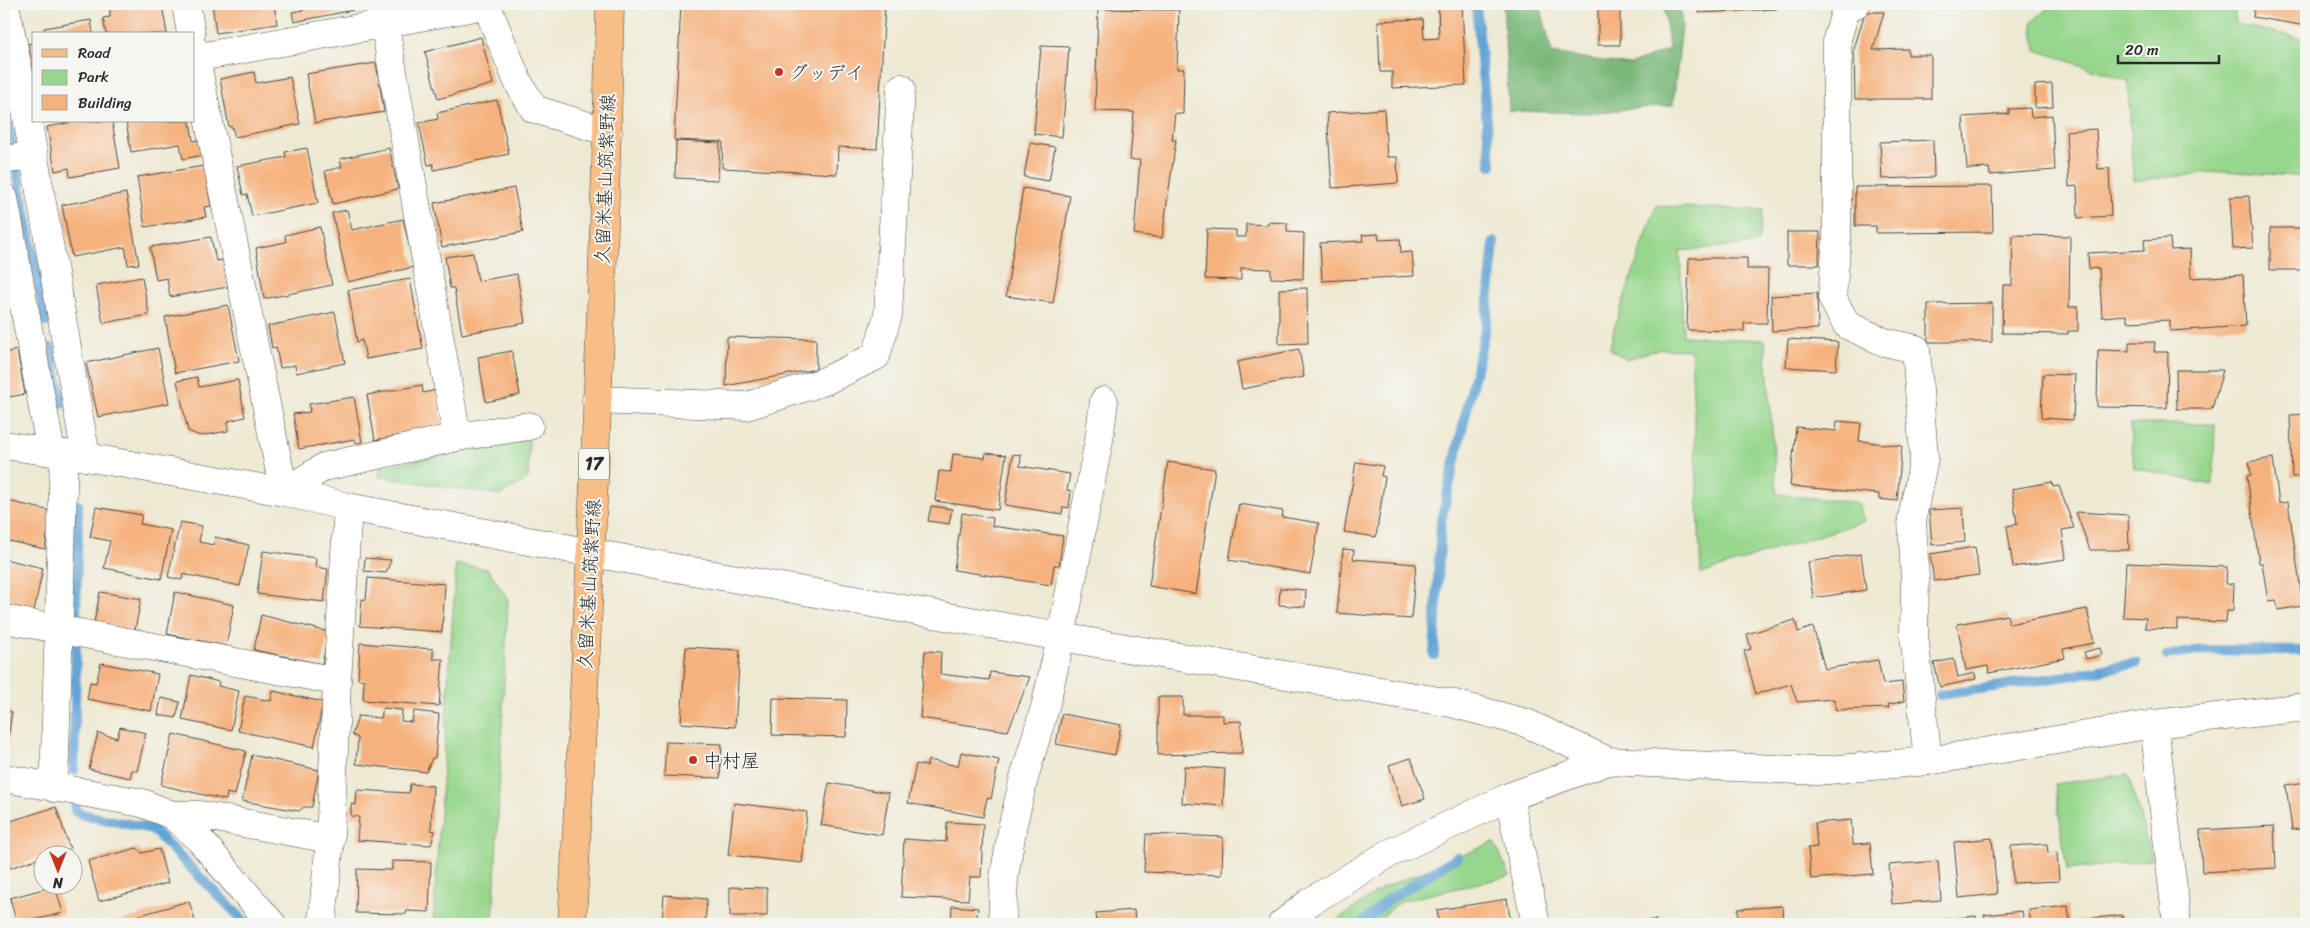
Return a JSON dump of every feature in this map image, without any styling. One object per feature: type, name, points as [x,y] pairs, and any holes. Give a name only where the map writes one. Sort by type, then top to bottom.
[{"type":"main road","name":"久留米基山筑紫野線","points":[[572,924],[592,552],[596,400],[608,132],[610,4]]},
{"type":"street","points":[[5,4],[28,87],[33,155],[67,455],[58,629],[54,788]]},
{"type":"street","points":[[186,4],[190,32]]},
{"type":"street","points":[[195,50],[383,14],[486,4],[518,82],[534,109],[608,132]]},
{"type":"street","points":[[1856,4],[1846,9],[1837,39],[1837,238],[1832,298],[1847,325],[1884,342],[1916,349],[1924,458],[1912,518],[1915,580],[1914,635],[1928,761]]},
{"type":"street","points":[[383,14],[458,437]]},
{"type":"street","points":[[195,60],[284,492]]},
{"type":"street","points":[[596,400],[746,406],[825,381],[876,356],[888,315],[901,88]]},
{"type":"street","points":[[4,160],[33,155]]},
{"type":"street","points":[[4,198],[67,455]]},
{"type":"street","points":[[1002,924],[1004,878],[1014,824],[1024,778],[1045,707],[1061,637],[1099,440],[1104,401]]},
{"type":"street","points":[[284,492],[324,467],[458,437],[528,426]]},
{"type":"street","points":[[4,445],[284,492],[348,506],[592,552],[1061,637],[1451,704],[1526,723],[1608,761],[1817,771],[1928,761],[2154,724],[2306,707]]},
{"type":"street","points":[[322,924],[330,839],[337,681],[348,506]]},
{"type":"street","points":[[4,620],[337,681]]},
{"type":"street","points":[[2154,724],[2176,924]]},
{"type":"street","points":[[1282,924],[1310,902],[1388,854],[1509,797],[1608,761]]},
{"type":"street","points":[[4,778],[142,803],[172,815],[200,840],[272,924]]},
{"type":"street","points":[[1509,797],[1536,924]]},
{"type":"street","points":[[172,815],[200,815],[330,839]]},
{"type":"green space","points":[[1503,4],[1540,4],[1552,53],[1629,65],[1669,49],[1664,4],[1680,4],[1682,26],[1673,105],[1587,113],[1509,111]]},
{"type":"green space","points":[[2052,4],[2235,4],[2235,24],[2306,39],[2306,177],[2224,171],[2133,181],[2128,81],[2036,50],[2032,22]]},
{"type":"green space","points":[[1656,206],[1763,210],[1758,243],[1680,251],[1683,336],[1765,340],[1777,494],[1858,503],[1864,521],[1701,574],[1691,350],[1659,349],[1626,359],[1610,349],[1614,328]]},
{"type":"green space","points":[[2130,424],[2215,424],[2213,485],[2134,468]]},
{"type":"green space","points":[[529,439],[528,479],[500,495],[379,477],[380,467]]},
{"type":"green space","points":[[456,564],[488,569],[508,599],[493,924],[433,924]]},
{"type":"green space","points":[[2128,774],[2152,860],[2067,870],[2055,784]]},
{"type":"green space","points":[[1494,842],[1510,876],[1401,901],[1374,924],[1331,924],[1383,888]]},
{"type":"building","points":[[139,4],[162,4],[167,32],[106,32],[103,18],[110,17],[110,8]]},
{"type":"building","points":[[212,4],[274,4],[277,24],[216,33]]},
{"type":"building","points":[[303,4],[352,4],[353,10],[294,22],[292,12],[304,10]]},
{"type":"building","name":"グッデイ","points":[[681,4],[885,4],[877,149],[838,147],[837,174],[722,168],[723,142],[674,140]]},
{"type":"building","points":[[1438,4],[1462,4],[1466,85],[1392,88],[1392,72],[1380,72],[1378,21],[1423,19],[1424,39],[1439,38]]},
{"type":"building","points":[[1598,4],[1620,4],[1620,45],[1598,45]]},
{"type":"building","points":[[1698,4],[1777,4],[1777,9],[1699,13]]},
{"type":"building","points":[[2255,4],[2306,4],[2306,26],[2253,17]]},
{"type":"building","points":[[1098,9],[1179,10],[1177,69],[1184,69],[1183,114],[1175,113],[1172,140],[1176,140],[1162,238],[1134,234],[1140,160],[1130,160],[1134,112],[1095,111]]},
{"type":"building","points":[[1865,12],[1884,12],[1873,50],[1908,49],[1908,55],[1931,55],[1931,99],[1855,99],[1854,49]]},
{"type":"building","points":[[91,20],[93,32],[45,32],[44,28]]},
{"type":"building","points":[[481,37],[493,84],[438,99],[425,52]]},
{"type":"building","points":[[32,43],[32,66],[28,44]]},
{"type":"building","points":[[1041,46],[1069,47],[1062,137],[1034,134]]},
{"type":"building","points":[[376,63],[384,112],[315,123],[306,74]]},
{"type":"building","points":[[254,72],[256,83],[290,77],[300,124],[235,137],[232,127],[229,127],[220,79]]},
{"type":"building","points":[[2052,84],[2053,107],[2035,108],[2035,85]]},
{"type":"building","points":[[497,100],[509,154],[434,170],[433,164],[428,165],[419,123],[438,119],[437,113]]},
{"type":"building","points":[[2030,108],[2031,117],[2052,115],[2055,170],[1990,175],[1989,168],[1967,169],[1963,117],[2009,114],[2009,109]]},
{"type":"building","points":[[1384,109],[1387,157],[1397,157],[1398,183],[1332,188],[1327,113]]},
{"type":"building","points":[[73,122],[112,122],[120,168],[70,177],[69,168],[55,171],[47,127]]},
{"type":"building","points":[[126,122],[190,122],[193,141],[200,140],[203,155],[183,159],[180,144],[131,152]]},
{"type":"building","points":[[2096,129],[2098,169],[2109,168],[2111,216],[2078,218],[2077,186],[2069,187],[2066,131]]},
{"type":"building","points":[[1933,140],[1934,177],[1882,179],[1880,142]]},
{"type":"building","points":[[676,141],[720,143],[718,180],[675,178]]},
{"type":"building","points":[[1030,143],[1055,147],[1049,181],[1024,177]]},
{"type":"building","points":[[307,148],[318,203],[252,216],[247,194],[243,195],[237,166],[286,157],[285,152]]},
{"type":"building","points":[[389,148],[398,189],[333,204],[325,171],[342,167],[340,159]]},
{"type":"building","points":[[204,166],[211,206],[204,207],[206,217],[145,227],[137,177]]},
{"type":"building","points":[[1992,186],[1993,232],[1876,233],[1876,226],[1855,226],[1855,187]]},
{"type":"building","points":[[514,188],[523,232],[442,247],[434,203]]},
{"type":"building","points":[[1023,188],[1070,196],[1053,303],[1006,296]]},
{"type":"building","points":[[126,193],[139,264],[128,265],[125,247],[72,257],[62,205]]},
{"type":"building","points":[[2249,196],[2253,248],[2233,249],[2230,197]]},
{"type":"building","points":[[347,210],[352,230],[403,219],[414,267],[348,282],[332,213]]},
{"type":"building","points":[[1268,222],[1287,223],[1287,232],[1304,233],[1303,279],[1271,278],[1271,269],[1241,268],[1241,280],[1205,279],[1207,229],[1236,230],[1236,237],[1246,237],[1246,224],[1268,225]]},
{"type":"building","points":[[320,227],[332,285],[264,299],[256,248],[286,242],[285,235]]},
{"type":"building","points":[[2270,228],[2306,228],[2306,270],[2270,270]]},
{"type":"building","points":[[1787,232],[1820,232],[1819,265],[1787,265]]},
{"type":"building","points":[[1378,234],[1379,240],[1400,239],[1401,253],[1412,252],[1414,276],[1322,281],[1320,243],[1363,241],[1362,235]]},
{"type":"building","points":[[2013,235],[2070,236],[2069,307],[2078,307],[2078,331],[2068,331],[2068,334],[2002,333],[2003,285],[2012,285]]},
{"type":"building","points":[[211,237],[216,261],[223,260],[228,287],[170,297],[167,278],[156,280],[150,247]]},
{"type":"building","points":[[2170,238],[2171,250],[2190,249],[2191,278],[2243,275],[2246,326],[2170,331],[2170,320],[2127,322],[2127,315],[2102,317],[2099,268],[2089,269],[2088,253],[2145,250],[2144,240]]},
{"type":"building","points":[[473,253],[478,281],[517,274],[525,323],[462,334],[454,288],[450,288],[445,257]]},
{"type":"building","points":[[1689,258],[1747,258],[1747,269],[1768,269],[1767,323],[1744,323],[1744,331],[1687,330]]},
{"type":"building","points":[[142,277],[149,315],[103,323],[96,285]]},
{"type":"building","points":[[410,279],[423,349],[366,359],[362,340],[357,342],[348,290]]},
{"type":"building","points":[[1307,288],[1308,343],[1279,344],[1279,289]]},
{"type":"building","points":[[4,290],[9,313],[4,314]]},
{"type":"building","points":[[1817,293],[1818,329],[1772,331],[1771,296]]},
{"type":"building","points":[[1992,303],[1992,342],[1928,342],[1928,304]]},
{"type":"building","points":[[228,305],[239,361],[175,373],[165,317]]},
{"type":"building","points":[[335,312],[345,363],[296,373],[295,365],[280,368],[276,347],[272,348],[268,326]]},
{"type":"building","points":[[727,337],[816,339],[816,369],[726,386]]},
{"type":"building","points":[[1788,339],[1838,342],[1836,370],[1786,367]]},
{"type":"building","points":[[2129,342],[2155,342],[2154,352],[2168,352],[2167,408],[2097,407],[2098,350],[2129,351]]},
{"type":"building","points":[[158,348],[169,403],[98,417],[86,363]]},
{"type":"building","points":[[1299,349],[1304,377],[1242,389],[1237,362]]},
{"type":"building","points":[[17,350],[25,394],[4,398],[4,353]]},
{"type":"building","points":[[512,351],[520,395],[486,402],[478,357]]},
{"type":"building","points":[[2176,370],[2223,370],[2212,409],[2177,409]]},
{"type":"building","points":[[2043,374],[2075,375],[2073,420],[2041,418]]},
{"type":"building","points":[[197,377],[199,387],[238,380],[245,417],[228,421],[228,431],[200,436],[188,431],[177,381]]},
{"type":"building","points":[[422,385],[423,393],[436,390],[443,428],[375,440],[367,395]]},
{"type":"building","points":[[354,397],[362,442],[356,443],[355,439],[299,449],[293,414],[310,412],[309,404]]},
{"type":"building","points":[[2306,414],[2306,476],[2292,477],[2290,415]]},
{"type":"building","points":[[1837,421],[1861,423],[1859,441],[1902,446],[1897,501],[1879,499],[1879,494],[1790,486],[1796,427],[1836,431]]},
{"type":"building","points":[[986,453],[1006,455],[998,510],[935,501],[939,471],[951,472],[953,454],[985,458]]},
{"type":"building","points":[[1013,454],[1021,455],[1020,466],[1070,474],[1067,490],[1071,491],[1069,508],[1063,507],[1062,514],[1005,505]]},
{"type":"building","points":[[2273,458],[2279,503],[2288,502],[2303,606],[2278,610],[2276,600],[2268,601],[2262,563],[2259,563],[2247,476],[2251,475],[2249,462]]},
{"type":"building","points":[[1168,462],[1215,469],[1196,594],[1149,586]]},
{"type":"building","points":[[1356,462],[1383,466],[1381,476],[1385,477],[1376,537],[1344,532]]},
{"type":"building","points":[[2052,482],[2053,487],[2059,486],[2074,528],[2062,530],[2066,559],[2013,567],[2007,526],[2017,524],[2012,489]]},
{"type":"building","points":[[4,500],[51,511],[45,549],[4,540]]},
{"type":"building","points":[[1239,504],[1283,511],[1282,517],[1319,523],[1310,574],[1229,560]]},
{"type":"building","points":[[931,506],[952,509],[949,524],[928,521]]},
{"type":"building","points":[[96,507],[142,515],[140,524],[171,530],[161,579],[104,568],[110,541],[90,537]]},
{"type":"building","points":[[1963,508],[1965,542],[1932,545],[1929,510]]},
{"type":"building","points":[[2076,512],[2128,515],[2129,550],[2090,550]]},
{"type":"building","points":[[962,513],[993,518],[992,526],[1063,536],[1059,565],[1054,565],[1051,585],[954,570]]},
{"type":"building","points":[[2306,520],[2306,545],[2305,545],[2301,521]]},
{"type":"building","points":[[180,522],[202,526],[199,542],[214,545],[215,537],[249,545],[240,586],[183,574],[182,580],[168,577]]},
{"type":"building","points":[[1975,547],[1979,575],[1934,581],[1930,554]]},
{"type":"building","points":[[1343,549],[1354,550],[1353,559],[1416,564],[1411,619],[1337,613]]},
{"type":"building","points":[[263,551],[316,558],[315,567],[328,569],[324,602],[257,594]]},
{"type":"building","points":[[1861,554],[1866,590],[1813,598],[1808,562]]},
{"type":"building","points":[[365,558],[391,560],[386,573],[364,571]]},
{"type":"building","points":[[4,559],[43,568],[34,611],[4,605]]},
{"type":"building","points":[[2126,563],[2227,567],[2226,584],[2234,584],[2233,611],[2227,611],[2226,622],[2177,620],[2177,629],[2145,628],[2146,618],[2123,617]]},
{"type":"building","points":[[368,578],[445,584],[442,632],[360,626],[362,599],[366,600]]},
{"type":"building","points":[[1280,588],[1306,590],[1305,607],[1279,605]]},
{"type":"building","points":[[100,592],[141,599],[135,630],[94,623]]},
{"type":"building","points":[[175,592],[234,605],[226,646],[167,634]]},
{"type":"building","points":[[2087,609],[2094,643],[2063,649],[2065,658],[1989,673],[1988,666],[1966,670],[1957,624],[2007,615],[2009,624]]},
{"type":"building","points":[[261,615],[329,632],[322,664],[254,650]]},
{"type":"building","points":[[1795,620],[1798,632],[1813,627],[1825,669],[1878,660],[1883,684],[1902,682],[1904,701],[1888,705],[1889,708],[1836,710],[1834,699],[1797,702],[1791,684],[1756,694],[1744,651],[1751,649],[1747,634]]},
{"type":"building","points":[[360,643],[433,649],[433,659],[443,659],[439,706],[363,700],[364,680],[358,679]]},
{"type":"building","points":[[686,647],[740,650],[735,727],[681,723]]},
{"type":"building","points":[[2100,648],[2102,655],[2086,659],[2084,652]]},
{"type":"building","points":[[925,651],[941,652],[940,674],[989,680],[990,672],[1030,677],[1008,731],[920,718]]},
{"type":"building","points":[[1954,659],[1958,677],[1975,673],[1976,679],[1940,687],[1934,663]]},
{"type":"building","points":[[101,663],[158,674],[151,711],[87,699],[90,682],[96,683]]},
{"type":"building","points":[[191,675],[219,682],[218,686],[239,691],[231,730],[182,720]]},
{"type":"building","points":[[273,691],[323,702],[314,747],[238,731],[245,696],[271,701]]},
{"type":"building","points":[[1158,697],[1183,697],[1183,715],[1223,715],[1223,722],[1241,721],[1242,753],[1158,755]]},
{"type":"building","points":[[161,698],[180,702],[176,718],[158,715]]},
{"type":"building","points":[[773,698],[847,700],[846,737],[772,735]]},
{"type":"building","points":[[383,708],[402,710],[401,721],[412,722],[414,711],[439,714],[435,758],[432,758],[426,772],[356,764],[358,738],[352,735],[358,716],[381,718]]},
{"type":"building","points":[[4,711],[12,712],[6,751],[4,750]]},
{"type":"building","points":[[1062,714],[1121,725],[1115,755],[1056,744]]},
{"type":"building","points":[[120,727],[146,733],[137,771],[132,770],[130,778],[89,769],[98,733],[117,738]]},
{"type":"building","points":[[173,734],[246,751],[235,795],[227,793],[226,800],[161,785]]},
{"type":"building","name":"中村屋","points":[[666,742],[722,744],[720,778],[664,776]]},
{"type":"building","points":[[961,752],[999,760],[991,799],[987,798],[983,817],[908,803],[916,764],[927,766],[928,760],[958,766]]},
{"type":"building","points":[[252,755],[319,770],[312,807],[304,807],[299,811],[242,801]]},
{"type":"building","points":[[1411,758],[1425,799],[1402,806],[1389,765]]},
{"type":"building","points":[[1184,766],[1225,769],[1223,806],[1182,803]]},
{"type":"building","points":[[2306,782],[2306,828],[2292,830],[2286,785]]},
{"type":"building","points":[[829,783],[889,793],[882,835],[821,825]]},
{"type":"building","points":[[410,784],[433,786],[431,830],[435,831],[431,845],[357,840],[359,817],[351,816],[351,804],[356,805],[357,790],[409,793]]},
{"type":"building","points":[[734,803],[807,812],[802,863],[728,855]]},
{"type":"building","points":[[56,807],[69,846],[32,846],[32,860],[10,868],[4,850],[4,823]]},
{"type":"building","points":[[1851,820],[1853,844],[1870,843],[1873,874],[1811,879],[1808,848],[1817,847],[1815,823]]},
{"type":"building","points":[[947,822],[983,824],[981,877],[970,877],[968,900],[901,897],[904,839],[946,842]]},
{"type":"building","points":[[2274,826],[2276,868],[2202,872],[2200,830]]},
{"type":"building","points":[[1146,834],[1223,837],[1222,875],[1144,872]]},
{"type":"building","points":[[1992,838],[1997,894],[1959,898],[1954,842]]},
{"type":"building","points":[[2047,844],[2048,853],[2057,852],[2059,881],[2013,883],[2011,846]]},
{"type":"building","points":[[137,848],[142,853],[159,849],[168,883],[99,901],[88,861]]},
{"type":"building","points":[[392,861],[431,862],[429,912],[407,911],[406,914],[356,913],[357,869],[392,870]]},
{"type":"building","points":[[1938,861],[1941,900],[1892,904],[1889,865]]},
{"type":"building","points":[[730,887],[767,888],[767,916],[730,916]]},
{"type":"building","points":[[32,892],[32,896],[58,896],[63,913],[17,924],[10,898]]},
{"type":"building","points":[[664,895],[707,899],[705,924],[662,924]]},
{"type":"building","points":[[1507,899],[1511,924],[1439,924],[1437,910]]},
{"type":"building","points":[[189,901],[196,924],[110,924]]},
{"type":"building","points":[[952,906],[978,908],[976,924],[951,923]]},
{"type":"building","points":[[1783,906],[1784,924],[1739,924],[1738,909]]},
{"type":"building","points":[[2068,906],[2070,924],[2031,924],[2029,910]]},
{"type":"building","points":[[1134,910],[1135,924],[1097,924],[1096,913]]},
{"type":"building","points":[[2022,911],[2024,924],[1985,924],[1984,915]]},
{"type":"building","points":[[2122,915],[2123,924],[2078,924],[2077,920]]},
{"type":"building","points":[[1976,916],[1977,924],[1939,924],[1938,920]]},
{"type":"building","points":[[1656,920],[1656,924],[1619,924],[1619,923]]},
{"type":"building","points":[[1931,921],[1931,924],[1916,924],[1916,923]]},
{"type":"waterway","points":[[1476,4],[1491,166]]},
{"type":"waterway","points":[[4,101],[12,145]]},
{"type":"waterway","points":[[17,172],[46,322]]},
{"type":"waterway","points":[[1434,655],[1441,521],[1486,326],[1494,242]]},
{"type":"waterway","points":[[51,348],[62,404]]},
{"type":"waterway","points":[[76,620],[78,505]]},
{"type":"waterway","points":[[74,770],[76,648]]},
{"type":"waterway","points":[[2167,656],[2202,650],[2306,651]]},
{"type":"waterway","points":[[1940,695],[2074,675],[2136,663]]},
{"type":"waterway","points":[[75,804],[75,811],[80,814],[152,829],[247,924]]},
{"type":"waterway","points":[[1362,924],[1388,900],[1457,857]]},
{"type":"place","name":"グッデイ","points":[[779,72]]},
{"type":"place","name":"中村屋","points":[[693,760]]}]
